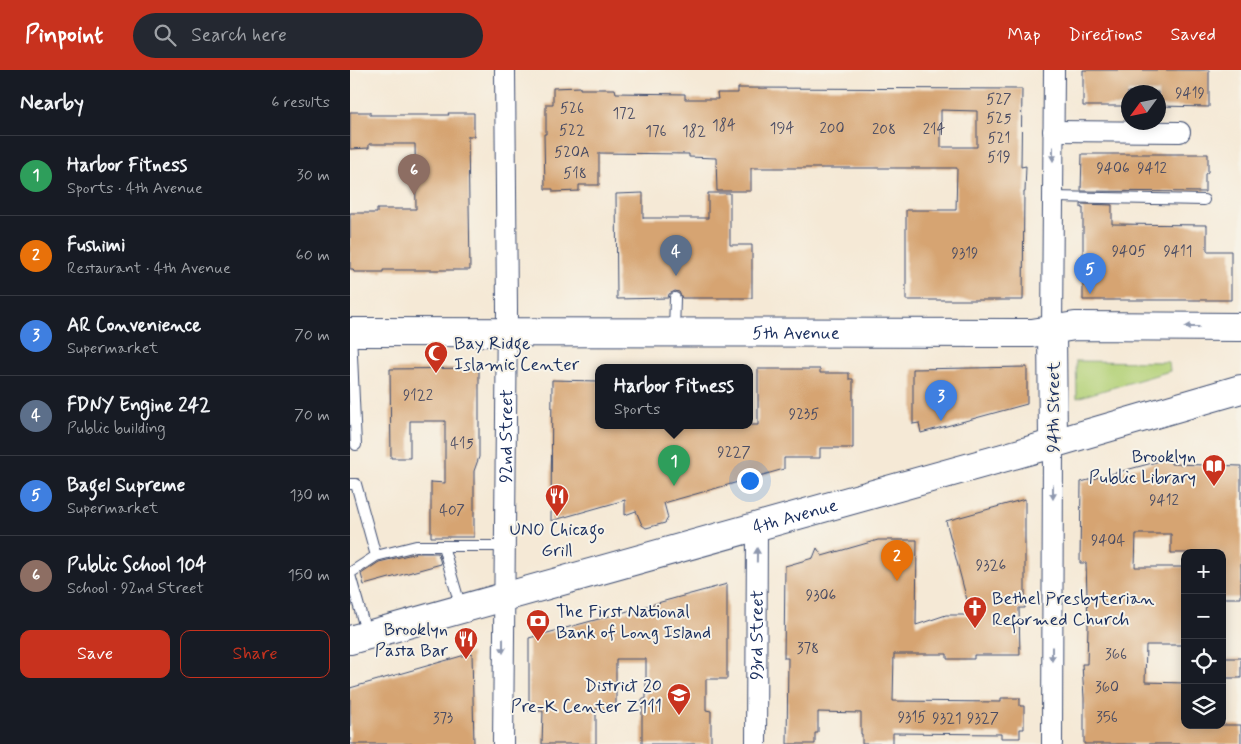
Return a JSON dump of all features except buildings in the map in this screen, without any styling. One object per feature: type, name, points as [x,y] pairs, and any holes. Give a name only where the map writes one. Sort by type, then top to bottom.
[{"type":"street","name":"92nd Street","points":[[503,744],[507,332],[505,70]]},
{"type":"street","name":"94th Street","points":[[1052,744],[1054,70]]},
{"type":"street","points":[[1053,131],[1180,132]]},
{"type":"street","name":"5th Avenue","points":[[350,332],[1032,333],[1075,326],[1241,327]]},
{"type":"street","name":"4th Avenue","points":[[358,638],[1241,390]]},
{"type":"street","name":"93rd Street","points":[[756,744],[757,526]]},
{"type":"lane","points":[[1053,197],[1204,200]]},
{"type":"lane","points":[[674,333],[675,298]]},
{"type":"lane","points":[[350,332],[356,445]]},
{"type":"lane","points":[[350,484],[356,484],[376,556]]},
{"type":"lane","points":[[358,638],[350,574],[376,556],[416,546],[504,546]]},
{"type":"lane","points":[[443,546],[461,609]]},
{"type":"green space","points":[[1076,361],[1169,362],[1170,371],[1077,398]]},
{"type":"place","name":"Public School 104","points":[[414,195]]},
{"type":"place","name":"FDNY Engine 242","points":[[676,276]]},
{"type":"place","name":"Bagel Supreme","points":[[1090,294]]},
{"type":"place","name":"Bay Ridge Islamic Center","points":[[436,374]]},
{"type":"place","name":"AR Convenience","points":[[941,421]]},
{"type":"place","name":"Harbor Fitness","points":[[674,486]]},
{"type":"place","name":"Brooklyn Public Library","points":[[1214,487]]},
{"type":"place","name":"UNO Chicago Grill","points":[[557,517]]},
{"type":"place","name":"Fushimi","points":[[897,581]]},
{"type":"place","name":"Bethel Presbyterian Reformed Church","points":[[975,629]]},
{"type":"place","name":"The First National Bank of Long Island","points":[[538,642]]},
{"type":"place","name":"Brooklyn Pasta Bar","points":[[466,660]]},
{"type":"place","name":"District 20 Pre-K Center Z111","points":[[679,716]]}]
